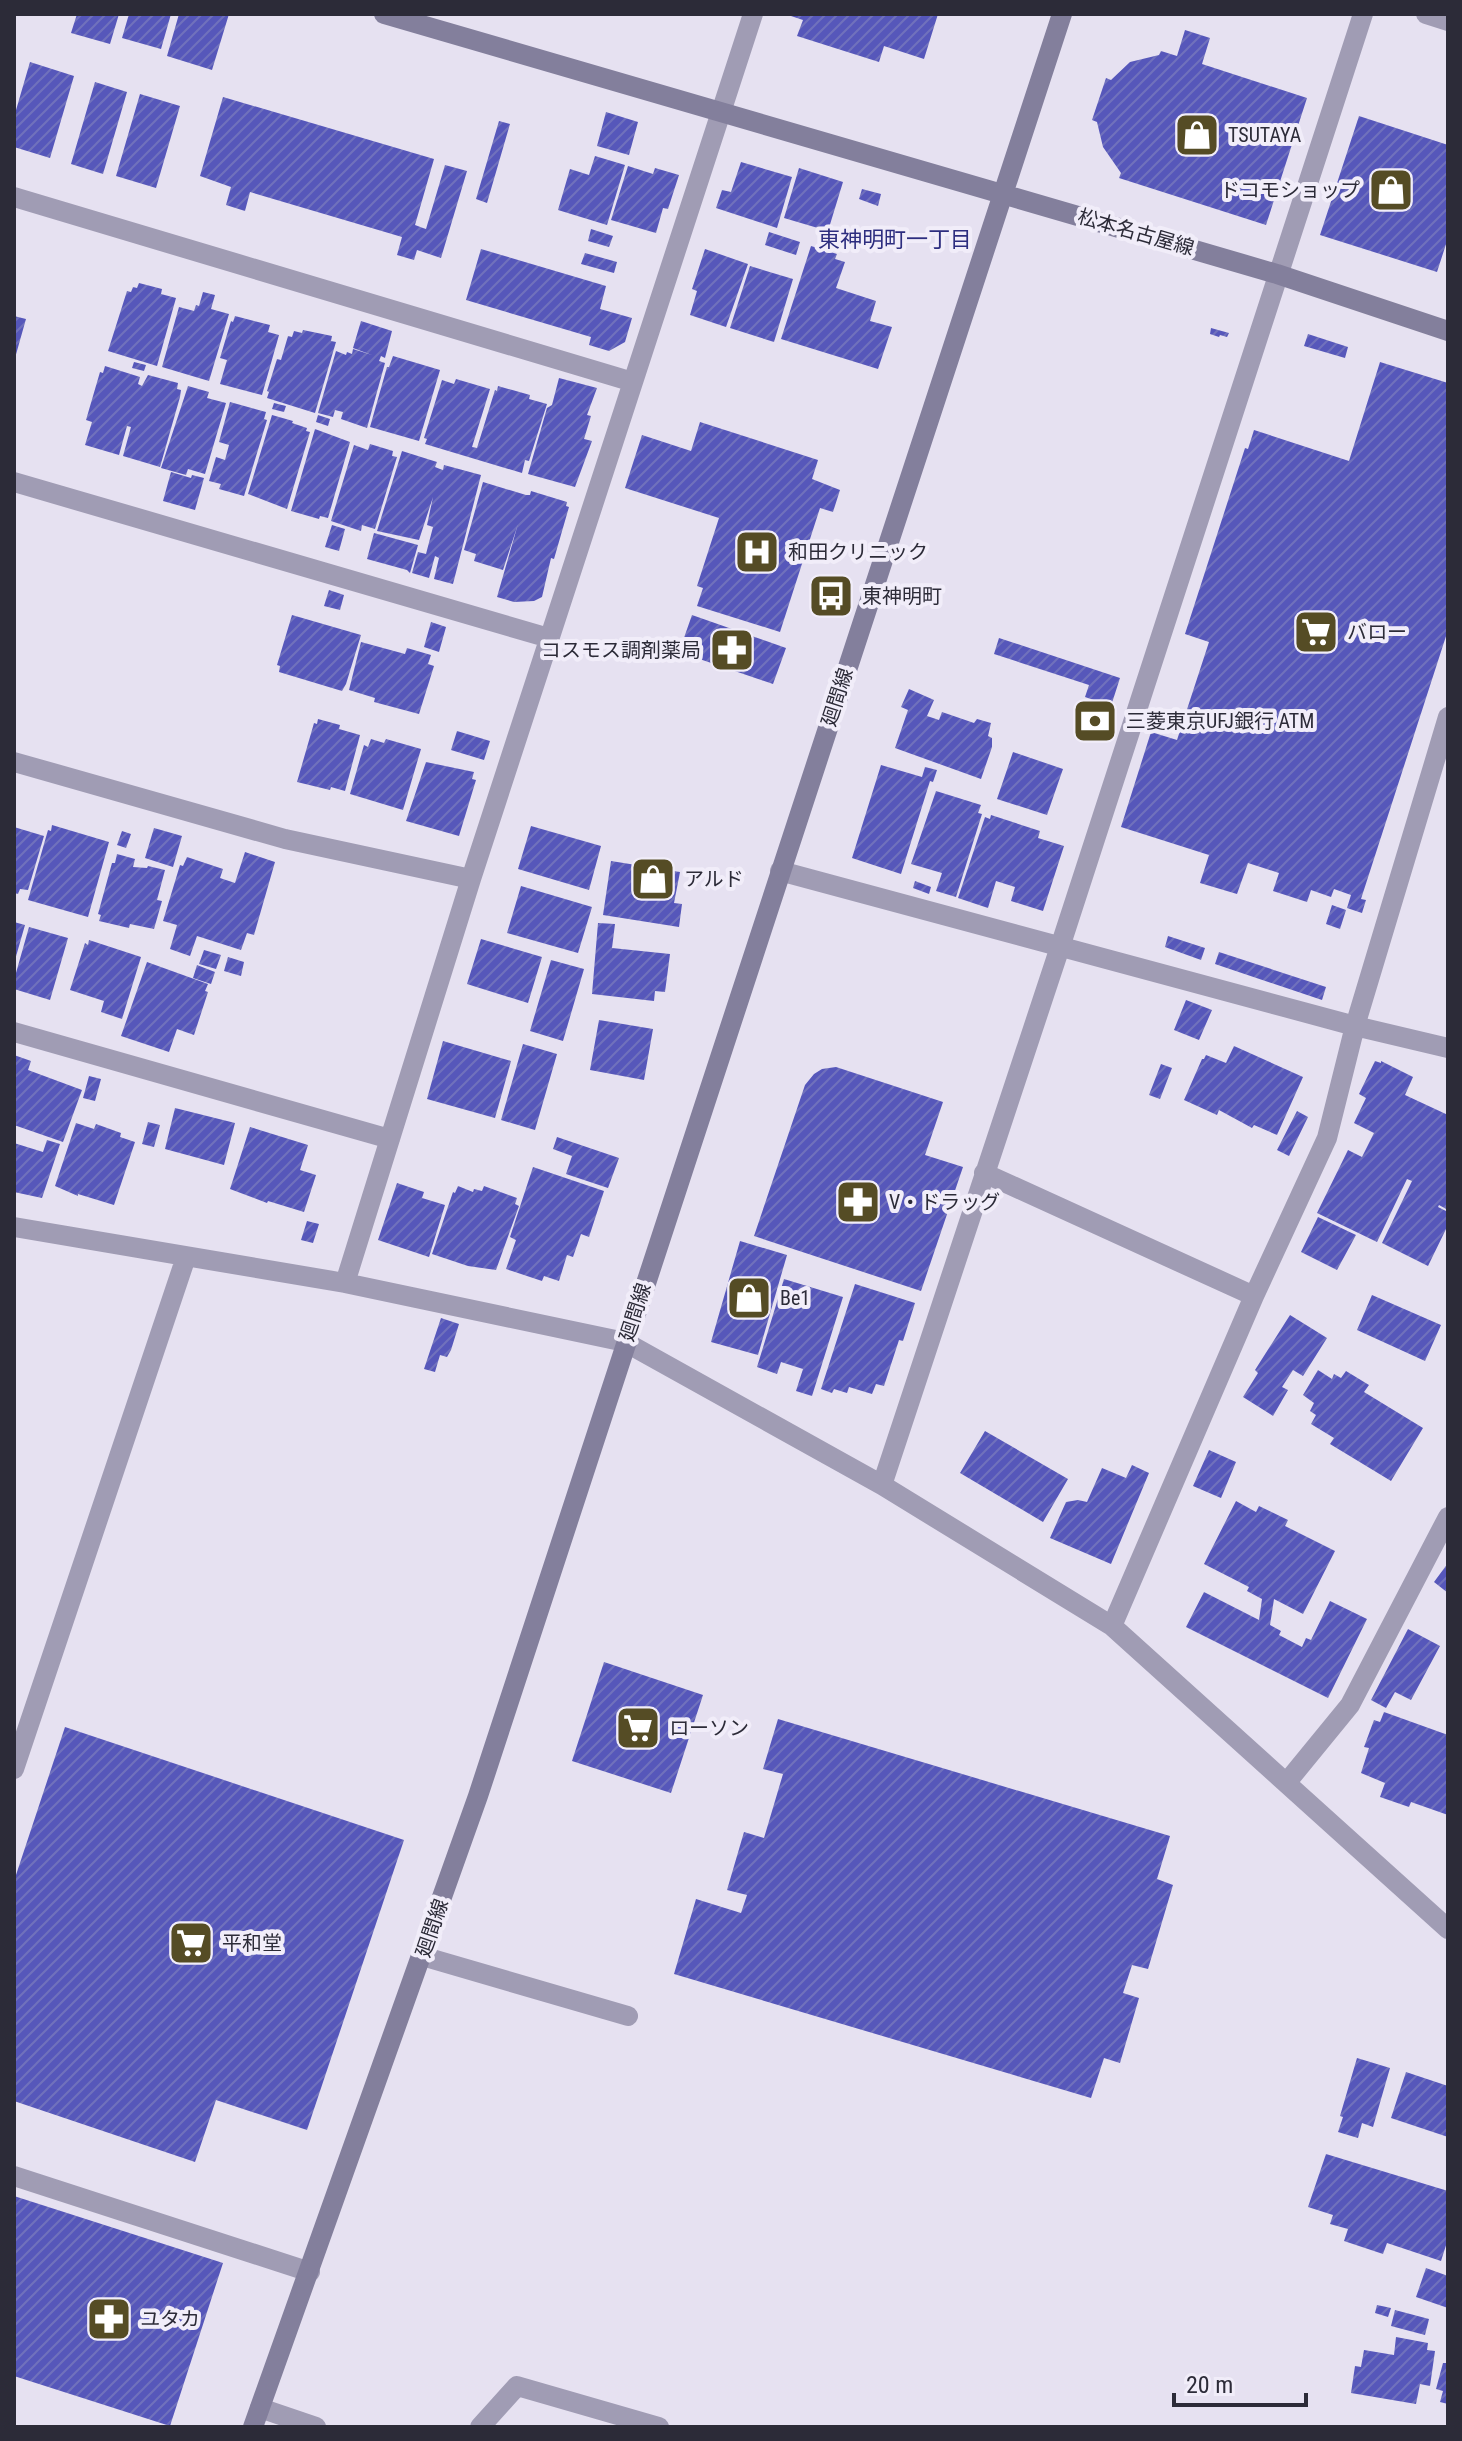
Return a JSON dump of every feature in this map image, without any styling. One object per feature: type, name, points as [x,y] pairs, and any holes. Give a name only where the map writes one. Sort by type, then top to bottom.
[{"type":"street","name":"松本名古屋線","points":[[384,14],[1277,274],[1448,331]]},
{"type":"street","points":[[345,1283],[471,879],[753,14]]},
{"type":"street","points":[[1003,193],[1062,14]]},
{"type":"street","points":[[882,1485],[1363,14]]},
{"type":"street","points":[[1426,14],[1448,21]]},
{"type":"street","name":"廻間線","points":[[256,2418],[478,1796],[1003,193]]},
{"type":"street","points":[[14,197],[633,382]]},
{"type":"street","points":[[14,482],[549,638]]},
{"type":"street","points":[[1112,1626],[1254,1296],[1327,1138],[1355,1026],[1448,717]]},
{"type":"street","points":[[14,762],[285,839],[471,879]]},
{"type":"street","points":[[780,871],[1355,1026],[1448,1048]]},
{"type":"street","points":[[14,1032],[390,1139]]},
{"type":"street","points":[[984,1173],[1254,1296]]},
{"type":"street","points":[[14,1227],[345,1283],[625,1342],[882,1485],[1112,1626],[1448,1929]]},
{"type":"street","points":[[14,1769],[186,1257]]},
{"type":"street","points":[[1287,1782],[1350,1705],[1448,1517]]},
{"type":"street","points":[[422,1956],[628,2016]]},
{"type":"street","points":[[14,2176],[310,2272]]},
{"type":"street","points":[[480,2427],[517,2386],[659,2427]]},
{"type":"street","points":[[256,2418],[316,2427]]},
{"type":"building","points":[[77,14],[119,14],[110,44],[71,33]]},
{"type":"building","points":[[129,14],[171,14],[161,49],[122,38]]},
{"type":"building","points":[[179,14],[229,14],[212,70],[167,56]]},
{"type":"building","points":[[785,14],[938,14],[924,59],[884,46],[879,62],[797,36],[803,20]]},
{"type":"building","name":"TSUTAYA","points":[[1185,30],[1210,38],[1202,64],[1307,98],[1266,225],[1119,178],[1121,173],[1103,147],[1097,122],[1092,120],[1106,78],[1111,80],[1130,62],[1159,55],[1161,51],[1177,56]]},
{"type":"building","points":[[30,62],[74,76],[50,158],[14,147],[14,117]]},
{"type":"building","points":[[95,82],[127,92],[103,174],[71,164]]},
{"type":"building","points":[[140,94],[180,106],[156,188],[116,176]]},
{"type":"building","points":[[223,97],[434,159],[415,225],[426,229],[445,165],[467,171],[441,258],[417,250],[414,260],[397,255],[402,237],[250,192],[245,211],[226,205],[231,187],[200,176]]},
{"type":"building","points":[[606,112],[638,122],[629,155],[597,146]]},
{"type":"building","name":"ドコモショップ","points":[[1359,116],[1448,145],[1448,238],[1437,272],[1320,235]]},
{"type":"building","points":[[499,121],[510,124],[487,203],[476,199]]},
{"type":"building","points":[[595,156],[625,165],[607,225],[558,210],[570,169],[589,175]]},
{"type":"building","points":[[741,162],[792,177],[777,228],[716,208],[722,190],[731,192]]},
{"type":"building","points":[[628,166],[653,174],[655,168],[679,175],[668,209],[663,208],[656,233],[611,220]]},
{"type":"building","points":[[799,168],[843,182],[828,231],[784,218]]},
{"type":"building","points":[[862,189],[881,194],[878,206],[859,199]]},
{"type":"building","points":[[591,229],[613,236],[609,247],[588,241]]},
{"type":"building","points":[[769,232],[800,242],[796,255],[765,245]]},
{"type":"building","points":[[811,246],[837,254],[835,259],[845,262],[836,288],[876,301],[870,321],[892,327],[878,369],[781,339]]},
{"type":"building","points":[[481,249],[606,286],[600,309],[632,318],[625,342],[609,351],[589,345],[591,337],[466,300]]},
{"type":"building","points":[[705,249],[748,264],[726,327],[690,315],[697,291],[692,289]]},
{"type":"building","points":[[585,253],[617,262],[614,273],[581,264]]},
{"type":"building","points":[[750,266],[793,279],[774,342],[730,328]]},
{"type":"building","points":[[139,283],[162,289],[161,294],[176,298],[157,366],[108,351],[127,291],[137,288]]},
{"type":"building","points":[[203,292],[215,295],[211,309],[229,314],[209,381],[162,367],[179,307],[194,311]]},
{"type":"building","points":[[14,316],[26,319],[15,358],[14,358]]},
{"type":"building","points":[[235,316],[270,325],[268,332],[279,335],[262,395],[220,384],[227,360],[220,358]]},
{"type":"building","points":[[361,321],[392,331],[385,358],[381,356],[379,361],[385,363],[367,428],[341,419],[343,412],[335,410],[333,417],[318,413],[336,351],[346,355],[347,352],[352,354],[353,349],[372,355],[353,348]]},
{"type":"building","points":[[1211,328],[1229,333],[1227,337],[1219,337],[1210,334]]},
{"type":"building","points":[[303,330],[332,336],[331,341],[336,342],[315,413],[267,398],[277,359],[281,360],[288,336],[292,337],[294,331],[302,333]]},
{"type":"building","points":[[1308,334],[1348,347],[1345,358],[1304,346]]},
{"type":"building","points":[[393,356],[440,370],[419,441],[370,427]]},
{"type":"building","points":[[134,362],[146,365],[144,371],[132,368]]},
{"type":"building","name":"バロー","points":[[1380,362],[1448,383],[1448,630],[1361,899],[1366,900],[1362,913],[1347,908],[1351,895],[1334,889],[1331,897],[1311,890],[1307,902],[1273,891],[1279,873],[1248,863],[1237,894],[1200,883],[1209,855],[1121,827],[1151,732],[1177,740],[1209,642],[1185,634],[1245,448],[1248,449],[1254,430],[1349,461]]},
{"type":"building","points":[[105,366],[140,377],[138,384],[142,386],[148,375],[178,383],[180,397],[160,467],[123,456],[131,427],[127,426],[119,455],[85,445],[92,422],[86,420],[100,372],[103,373]]},
{"type":"building","points":[[559,378],[597,388],[587,415],[591,416],[584,439],[592,441],[575,487],[528,474]]},
{"type":"building","points":[[456,379],[490,389],[472,447],[477,448],[498,386],[530,395],[529,399],[547,404],[529,461],[525,460],[522,473],[425,444],[427,439],[424,438],[442,380],[454,384]]},
{"type":"building","points":[[188,386],[209,392],[207,398],[226,403],[205,474],[188,469],[186,475],[161,468]]},
{"type":"building","points":[[230,402],[266,412],[264,419],[267,420],[244,496],[219,489],[221,484],[209,481],[216,457],[225,460],[229,445],[219,442]]},
{"type":"building","points":[[274,403],[286,406],[284,412],[272,409]]},
{"type":"building","points":[[272,415],[293,421],[310,432],[287,509],[248,494]]},
{"type":"building","points":[[318,415],[330,419],[328,426],[316,422]]},
{"type":"building","name":"和田クリニック","points":[[700,422],[818,460],[812,479],[840,490],[833,512],[820,508],[780,632],[697,606],[703,588],[697,586],[719,518],[625,488],[642,435],[691,451]]},
{"type":"building","points":[[315,429],[350,442],[328,518],[320,516],[319,519],[291,511]]},
{"type":"building","points":[[370,444],[393,451],[392,456],[397,457],[375,529],[362,525],[361,531],[331,521],[354,445],[368,450]]},
{"type":"building","points":[[402,451],[437,462],[435,467],[443,470],[444,465],[481,475],[453,584],[434,579],[439,558],[435,556],[429,578],[412,573],[418,552],[426,554],[433,527],[427,525],[433,497],[419,540],[377,531]]},
{"type":"building","points":[[171,472],[204,478],[195,510],[163,501]]},
{"type":"building","points":[[483,482],[526,495],[530,495],[531,491],[567,502],[566,506],[569,507],[554,559],[551,558],[542,597],[534,601],[514,602],[497,597],[518,524],[503,570],[474,561],[476,554],[464,550]]},
{"type":"building","points":[[332,525],[345,529],[339,551],[325,547]]},
{"type":"building","points":[[374,533],[418,545],[410,573],[367,559]]},
{"type":"building","points":[[329,590],[344,595],[340,610],[324,606]]},
{"type":"building","points":[[292,615],[361,635],[342,691],[279,672],[280,666],[277,665]]},
{"type":"building","name":"コスモス調剤薬局","points":[[692,615],[786,648],[773,684],[679,652]]},
{"type":"building","points":[[431,622],[446,627],[439,652],[424,647]]},
{"type":"building","points":[[999,638],[1120,678],[1111,706],[1085,697],[1089,685],[994,654]]},
{"type":"building","points":[[361,642],[405,654],[407,648],[431,655],[428,664],[434,666],[419,714],[374,702],[375,698],[349,690]]},
{"type":"building","points":[[909,689],[934,700],[927,716],[939,720],[942,712],[974,723],[977,719],[991,723],[988,736],[992,738],[992,747],[981,779],[895,748],[908,710],[901,707]]},
{"type":"building","name":"三菱東京UFJ銀行 ATM","points":[[1088,703],[1111,710],[1101,738],[1079,731]]},
{"type":"building","points":[[318,719],[360,735],[345,791],[297,782],[314,723],[317,724]]},
{"type":"building","points":[[457,731],[490,741],[484,760],[451,750]]},
{"type":"building","points":[[371,739],[384,743],[386,739],[421,749],[403,810],[350,794],[364,745],[368,747]]},
{"type":"building","points":[[1013,752],[1063,769],[1047,815],[997,799]]},
{"type":"building","points":[[426,762],[474,772],[472,779],[476,780],[459,836],[406,821]]},
{"type":"building","points":[[881,765],[922,777],[925,767],[937,770],[933,782],[930,781],[901,874],[852,858]]},
{"type":"building","points":[[936,791],[981,805],[978,813],[982,814],[956,897],[936,891],[942,873],[911,864]]},
{"type":"building","points":[[991,815],[1040,831],[1038,838],[1064,846],[1043,911],[1011,901],[1015,887],[996,881],[988,908],[958,898],[985,817],[990,819]]},
{"type":"building","points":[[52,825],[109,842],[88,917],[28,900]]},
{"type":"building","points":[[531,826],[601,846],[589,890],[518,869]]},
{"type":"building","points":[[14,827],[44,836],[28,890],[20,889],[18,894],[14,893]]},
{"type":"building","points":[[154,828],[182,836],[173,867],[145,858]]},
{"type":"building","points":[[122,831],[131,834],[126,848],[117,845]]},
{"type":"building","points":[[245,852],[275,862],[254,935],[247,933],[241,950],[197,936],[190,956],[170,949],[177,925],[163,921],[180,865],[183,866],[187,857],[223,869],[220,878],[235,883]]},
{"type":"building","points":[[117,854],[135,859],[133,867],[165,870],[157,900],[162,901],[154,929],[130,924],[129,928],[99,921],[101,915],[98,914]]},
{"type":"building","points":[[611,861],[680,872],[674,903],[682,904],[679,927],[603,915]]},
{"type":"building","points":[[915,881],[931,887],[929,894],[913,888]]},
{"type":"building","points":[[521,886],[592,907],[578,953],[507,933]]},
{"type":"building","points":[[1332,905],[1346,910],[1340,929],[1326,924]]},
{"type":"building","points":[[14,922],[25,925],[15,960],[14,960]]},
{"type":"building","points":[[598,923],[615,924],[612,948],[670,954],[665,992],[655,991],[654,1001],[592,994]]},
{"type":"building","points":[[29,927],[68,938],[50,1000],[14,989]]},
{"type":"building","points":[[1168,936],[1205,948],[1201,960],[1165,947]]},
{"type":"building","points":[[481,939],[542,957],[528,1003],[467,984]]},
{"type":"building","points":[[89,940],[141,957],[122,1019],[101,1012],[104,1001],[70,990],[85,943],[88,945]]},
{"type":"building","points":[[204,950],[221,955],[216,969],[199,964]]},
{"type":"building","points":[[1219,952],[1326,987],[1322,1000],[1215,964]]},
{"type":"building","points":[[228,957],[244,962],[241,976],[224,971]]},
{"type":"building","points":[[551,960],[584,969],[563,1041],[530,1031]]},
{"type":"building","points":[[147,962],[208,984],[194,1035],[177,1029],[169,1052],[121,1036]]},
{"type":"building","points":[[197,965],[215,972],[211,984],[193,978]]},
{"type":"building","points":[[1186,1000],[1212,1010],[1199,1040],[1174,1030]]},
{"type":"building","points":[[599,1020],[653,1029],[644,1080],[590,1070]]},
{"type":"building","points":[[443,1041],[511,1061],[495,1118],[427,1099]]},
{"type":"building","points":[[523,1044],[557,1054],[535,1130],[501,1120]]},
{"type":"building","points":[[1234,1046],[1303,1077],[1277,1135],[1254,1125],[1252,1128],[1219,1110],[1217,1115],[1184,1100],[1202,1059],[1206,1055],[1226,1063]]},
{"type":"building","points":[[14,1055],[31,1061],[28,1070],[82,1090],[63,1142],[14,1125]]},
{"type":"building","points":[[1375,1061],[1413,1077],[1405,1095],[1448,1115],[1448,1210],[1438,1207],[1448,1212],[1448,1225],[1428,1266],[1382,1243],[1412,1181],[1407,1179],[1377,1242],[1317,1213],[1348,1150],[1362,1157],[1374,1133],[1354,1123],[1366,1098],[1359,1094]]},
{"type":"building","points":[[1161,1064],[1172,1068],[1160,1099],[1149,1095]]},
{"type":"building","name":"V・ドラッグ","points":[[836,1067],[943,1102],[925,1155],[963,1167],[921,1291],[754,1236],[805,1085],[822,1069]]},
{"type":"building","points":[[89,1076],[101,1079],[95,1101],[83,1098]]},
{"type":"building","points":[[175,1108],[235,1123],[224,1165],[165,1149]]},
{"type":"building","points":[[1297,1111],[1308,1117],[1289,1156],[1277,1150]]},
{"type":"building","points":[[148,1122],[160,1125],[154,1147],[142,1144]]},
{"type":"building","points":[[76,1123],[94,1129],[96,1124],[135,1142],[114,1205],[78,1196],[55,1186]]},
{"type":"building","points":[[250,1127],[308,1145],[300,1170],[316,1175],[304,1212],[230,1189]]},
{"type":"building","points":[[557,1137],[619,1158],[608,1188],[566,1174],[572,1156],[553,1149]]},
{"type":"building","points":[[47,1140],[60,1144],[42,1198],[14,1192],[14,1143],[43,1152]]},
{"type":"building","points":[[533,1167],[604,1191],[589,1237],[581,1234],[573,1257],[567,1255],[559,1281],[544,1276],[542,1281],[506,1269],[516,1240],[510,1237]]},
{"type":"building","points":[[397,1183],[424,1192],[422,1198],[445,1205],[429,1257],[378,1240]]},
{"type":"building","points":[[458,1186],[473,1192],[474,1189],[482,1191],[484,1186],[517,1198],[515,1204],[519,1206],[496,1270],[468,1266],[432,1254],[453,1192]]},
{"type":"building","points":[[1318,1217],[1356,1235],[1337,1270],[1301,1252]]},
{"type":"building","points":[[307,1221],[319,1224],[313,1243],[301,1240]]},
{"type":"building","name":"Be1","points":[[740,1241],[787,1255],[758,1355],[711,1342]]},
{"type":"building","points":[[784,1279],[843,1297],[812,1396],[796,1391],[803,1369],[781,1362],[777,1374],[757,1367]]},
{"type":"building","points":[[855,1284],[915,1303],[884,1386],[876,1384],[872,1394],[849,1387],[847,1393],[834,1389],[832,1393],[821,1389]]},
{"type":"building","points":[[1372,1295],[1441,1325],[1425,1361],[1357,1330]]},
{"type":"building","points":[[1290,1315],[1327,1338],[1303,1376],[1293,1370],[1282,1387],[1288,1390],[1273,1416],[1243,1397],[1258,1373],[1255,1370]]},
{"type":"building","points":[[441,1318],[459,1324],[451,1350],[447,1357],[440,1355],[435,1372],[424,1369]]},
{"type":"building","points":[[1318,1370],[1332,1379],[1334,1374],[1341,1378],[1346,1371],[1369,1385],[1364,1392],[1423,1428],[1391,1481],[1330,1444],[1334,1438],[1311,1424],[1316,1415],[1310,1411],[1314,1403],[1303,1395]]},
{"type":"building","points":[[985,1431],[1068,1479],[1043,1522],[960,1473]]},
{"type":"building","points":[[1209,1450],[1236,1462],[1221,1498],[1193,1486]]},
{"type":"building","points":[[1132,1465],[1149,1473],[1111,1564],[1050,1538],[1066,1502],[1087,1502],[1102,1468],[1126,1478]]},
{"type":"building","points":[[1236,1501],[1256,1512],[1259,1506],[1288,1520],[1285,1526],[1335,1551],[1303,1614],[1274,1599],[1270,1625],[1281,1631],[1279,1635],[1302,1647],[1306,1638],[1311,1640],[1330,1601],[1367,1619],[1328,1698],[1186,1627],[1204,1592],[1259,1620],[1262,1599],[1247,1591],[1249,1587],[1204,1564]]},
{"type":"building","points":[[1448,1563],[1448,1593],[1434,1582]]},
{"type":"building","points":[[1408,1629],[1440,1646],[1411,1700],[1395,1692],[1386,1708],[1371,1700]]},
{"type":"building","name":"ローソン","points":[[604,1662],[703,1695],[671,1793],[572,1761]]},
{"type":"building","points":[[1384,1712],[1448,1735],[1448,1815],[1411,1802],[1409,1807],[1380,1797],[1385,1783],[1361,1773],[1369,1748],[1364,1747],[1374,1720],[1380,1722]]},
{"type":"building","points":[[778,1719],[1170,1836],[1157,1879],[1173,1885],[1148,1969],[1132,1965],[1123,1993],[1139,1998],[1120,2063],[1104,2058],[1091,2098],[674,1974],[696,1899],[741,1913],[747,1895],[727,1890],[744,1832],[764,1838],[783,1774],[763,1769]]},
{"type":"building","points":[[65,1727],[404,1840],[307,2130],[216,2100],[195,2162],[14,2101],[14,1881]]},
{"type":"building","points":[[1357,2058],[1390,2068],[1373,2127],[1362,2123],[1358,2138],[1338,2132]]},
{"type":"building","points":[[1406,2072],[1448,2086],[1448,2137],[1391,2118]]},
{"type":"building","points":[[1326,2154],[1448,2191],[1448,2239],[1441,2261],[1387,2243],[1383,2254],[1344,2241],[1348,2229],[1330,2224],[1333,2215],[1308,2207]]},
{"type":"building","name":"ユタカ","points":[[14,2196],[223,2263],[170,2426],[14,2376]]},
{"type":"building","points":[[1426,2268],[1448,2276],[1448,2308],[1416,2297]]},
{"type":"building","points":[[1377,2305],[1391,2308],[1388,2317],[1375,2313]]},
{"type":"building","points":[[1395,2310],[1429,2319],[1425,2335],[1391,2326]]},
{"type":"building","points":[[1396,2337],[1428,2343],[1427,2350],[1435,2351],[1430,2386],[1420,2384],[1416,2404],[1351,2393],[1355,2366],[1361,2367],[1364,2350],[1394,2355]]},
{"type":"building","points":[[1443,2363],[1448,2363],[1448,2404],[1440,2402],[1443,2391],[1436,2389]]},
{"type":"place","name":"TSUTAYA","points":[[1197,135]]},
{"type":"place","name":"ドコモショップ","points":[[1391,190]]},
{"type":"place","name":"和田クリニック","points":[[757,552]]},
{"type":"place","name":"東神明町","points":[[831,596]]},
{"type":"place","name":"バロー","points":[[1316,632]]},
{"type":"place","name":"コスモス調剤薬局","points":[[732,650]]},
{"type":"place","name":"三菱東京UFJ銀行 ATM","points":[[1095,721]]},
{"type":"place","name":"アルド","points":[[653,879]]},
{"type":"place","name":"V・ドラッグ","points":[[858,1202]]},
{"type":"place","name":"Be1","points":[[749,1298]]},
{"type":"place","name":"ローソン","points":[[638,1728]]},
{"type":"place","name":"平和堂","points":[[191,1943]]},
{"type":"place","name":"ユタカ","points":[[109,2319]]},
{"type":"district","name":"東神明町一丁目","points":[[895,239]]}]
